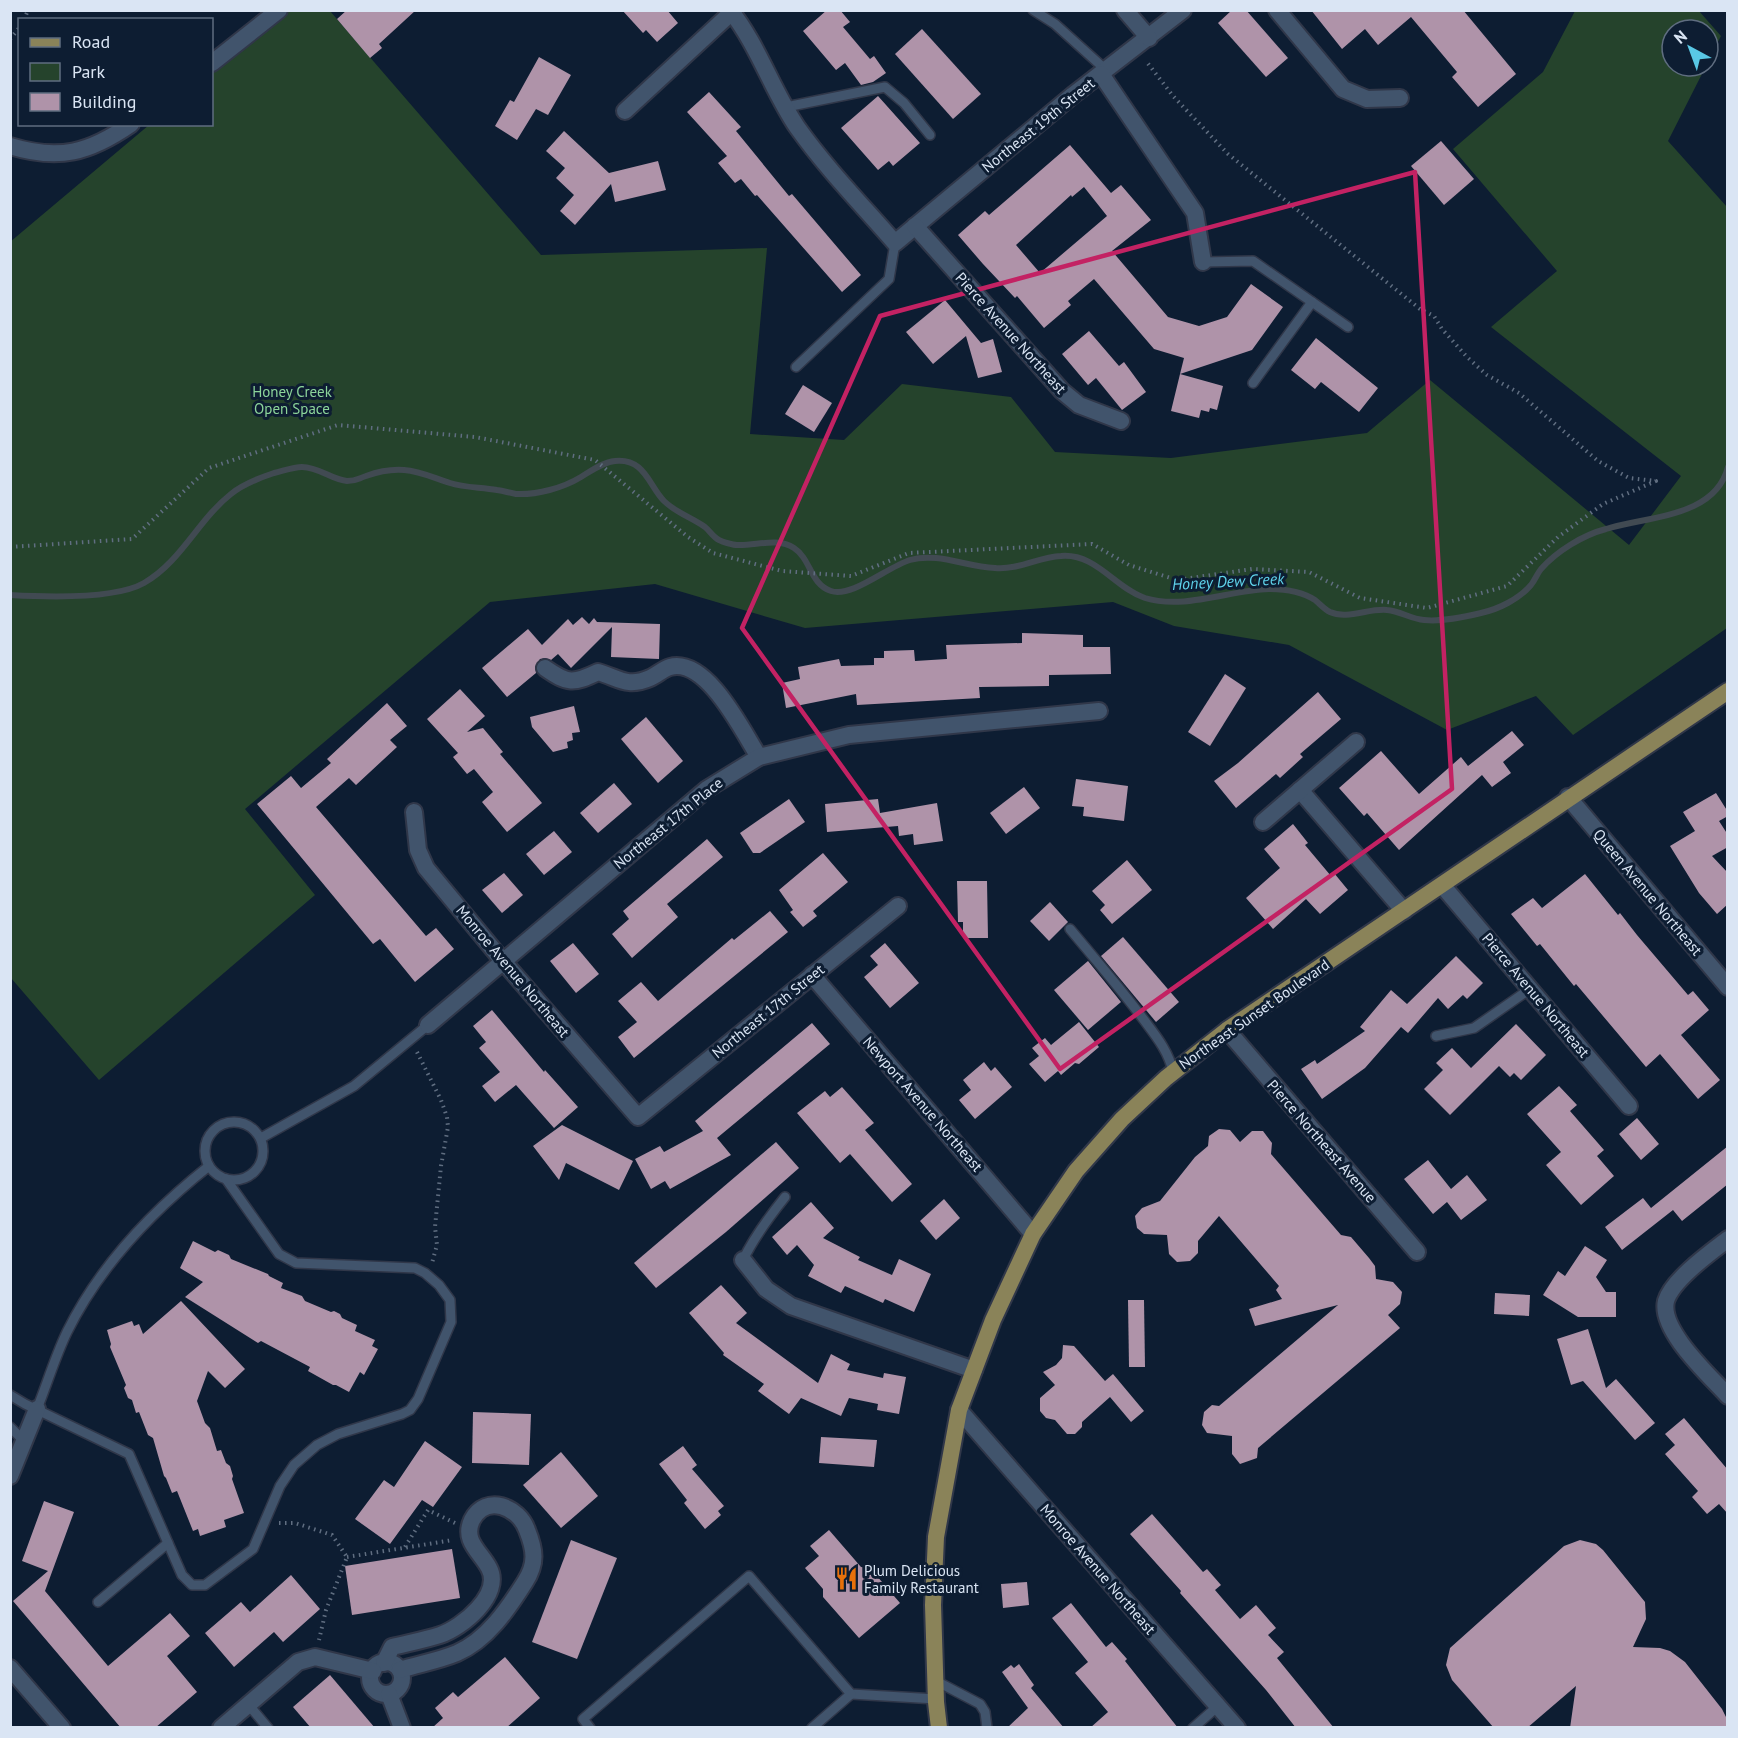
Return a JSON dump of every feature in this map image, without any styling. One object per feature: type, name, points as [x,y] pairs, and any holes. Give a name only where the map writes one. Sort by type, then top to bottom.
[{"type":"main road","name":"Northeast Sunset Boulevard","points":[[939,1728],[933,1605],[936,1537],[959,1410],[993,1320],[1033,1234],[1076,1171],[1122,1119],[1173,1072],[1227,1030],[1568,797],[1728,691]]},
{"type":"street","points":[[213,62],[279,10]]},
{"type":"street","points":[[1125,10],[1143,43]]},
{"type":"street","name":"Northeast 19th Street","points":[[895,243],[1183,10]]},
{"type":"street","points":[[1277,10],[1343,90],[1367,99],[1400,98]]},
{"type":"street","points":[[625,111],[731,11],[796,125],[821,158],[895,243]]},
{"type":"street","points":[[1104,72],[1195,213],[1203,262]]},
{"type":"street","points":[[10,146],[37,153],[63,154],[86,149],[110,139],[128,126]]},
{"type":"street","name":"Pierce Avenue Northeast","points":[[915,226],[1062,391],[1079,405],[1121,420]]},
{"type":"street","points":[[545,668],[560,679],[569,682],[598,672],[615,680],[629,683],[641,681],[669,667],[680,666],[692,669],[717,691],[759,757]]},
{"type":"street","name":"Northeast 17th Place","points":[[428,1025],[502,960],[707,789],[759,757],[849,735],[1099,711]]},
{"type":"street","points":[[1263,822],[1356,742]]},
{"type":"street","points":[[1300,790],[1404,911]]},
{"type":"street","name":"Queen Avenue Northeast","points":[[1568,797],[1727,986]]},
{"type":"street","name":"Monroe Avenue Northeast","points":[[414,812],[418,850],[426,868],[638,1117]]},
{"type":"street","name":"Pierce Avenue Northeast","points":[[1442,885],[1629,1106]]},
{"type":"street","name":"Northeast 17th Street","points":[[638,1117],[898,906]]},
{"type":"street","name":"Newport Avenue Northeast","points":[[812,975],[1033,1234]]},
{"type":"street","name":"Pierce Northeast Avenue","points":[[1227,1030],[1417,1252]]},
{"type":"street","points":[[1728,1239],[1687,1272],[1666,1302],[1668,1319],[1677,1338],[1728,1396]]},
{"type":"street","points":[[743,1260],[766,1289],[791,1306],[974,1370]]},
{"type":"street","points":[[10,1476],[37,1409]]},
{"type":"street","name":"Monroe Avenue Northeast","points":[[959,1410],[1236,1728]]},
{"type":"street","points":[[221,1728],[286,1671],[298,1662],[315,1657],[378,1667],[393,1664],[400,1670],[402,1680],[401,1685],[394,1692],[384,1694],[375,1689],[371,1680],[378,1667],[392,1647],[442,1635],[462,1624],[485,1600],[492,1587],[490,1570],[470,1541],[469,1533],[473,1518],[481,1509],[490,1505],[511,1509],[524,1520],[534,1551],[533,1570],[507,1608],[479,1640],[458,1653],[400,1670]]},
{"type":"street","points":[[10,1668],[62,1728]]},
{"type":"street","points":[[389,1694],[402,1728]]},
{"type":"lane","points":[[1033,10],[1055,24],[1104,72]]},
{"type":"lane","points":[[786,107],[885,87],[904,103],[930,135]]},
{"type":"lane","points":[[796,367],[889,279],[895,243]]},
{"type":"lane","points":[[1203,262],[1253,261],[1348,327]]},
{"type":"lane","points":[[1253,383],[1312,302]]},
{"type":"lane","points":[[1070,929],[1157,1038],[1167,1054],[1173,1072]]},
{"type":"lane","points":[[1436,1036],[1474,1028],[1530,989]]},
{"type":"lane","points":[[261,1138],[354,1086],[428,1025]]},
{"type":"lane","points":[[225,1123],[246,1124],[255,1129],[261,1138],[264,1149],[262,1160],[257,1170],[248,1177],[237,1180],[226,1179],[209,1166],[206,1146],[209,1136],[225,1123]]},
{"type":"lane","points":[[37,1409],[67,1333],[88,1295],[113,1258],[133,1235],[209,1166]]},
{"type":"lane","points":[[10,1395],[129,1454],[182,1575],[192,1585],[206,1585],[253,1549],[280,1486],[294,1466],[317,1445],[338,1434],[410,1410],[418,1399],[451,1322],[450,1300],[440,1285],[415,1268],[296,1263],[279,1254],[226,1179]]},
{"type":"lane","points":[[743,1260],[756,1236],[785,1197]]},
{"type":"lane","points":[[10,1426],[24,1442]]},
{"type":"lane","points":[[98,1602],[168,1543]]},
{"type":"lane","points":[[590,1728],[583,1719],[749,1576],[851,1694]]},
{"type":"lane","points":[[936,1681],[980,1704],[985,1712],[987,1728]]},
{"type":"lane","points":[[812,1728],[851,1694],[936,1699]]},
{"type":"lane","points":[[248,1704],[268,1728]]},
{"type":"lane","points":[[1193,1728],[1218,1706]]},
{"type":"path","points":[[10,547],[132,539],[209,468],[338,425],[475,436],[595,460],[688,537],[713,553],[782,571],[850,576],[909,553],[1092,544],[1129,565],[1177,580],[1252,569],[1310,572],[1360,598],[1427,608],[1507,586],[1558,537],[1604,504],[1656,482],[1629,478],[1598,461],[1518,393],[1487,375],[1467,357],[1442,329],[1434,316],[1420,309],[1228,154],[1173,96],[1143,43]]},
{"type":"path","points":[[411,1040],[441,1100],[448,1127],[441,1166],[435,1227],[437,1245],[429,1276]]},
{"type":"path","points":[[405,1548],[428,1510],[469,1533]]},
{"type":"path","points":[[264,1524],[295,1523],[332,1535],[348,1557]]},
{"type":"path","points":[[348,1557],[405,1548],[469,1533]]},
{"type":"path","points":[[315,1657],[326,1610],[348,1557]]},
{"type":"highlighted area","points":[[1415,172],[1452,789],[1060,1069],[742,628],[880,316]]},
{"type":"green space","name":"Honey Creek Open Space","points":[[283,11],[330,11],[541,255],[767,248],[750,434],[844,440],[902,384],[1011,397],[1055,452],[1171,458],[1367,433],[1430,380],[1629,545],[1681,476],[1491,327],[1557,271],[1453,149],[1543,72],[1575,11],[1699,11],[1705,18],[1660,18],[1660,78],[1700,78],[1668,141],[1727,207],[1727,628],[1573,735],[1536,696],[1447,730],[1289,645],[1174,626],[1113,602],[805,628],[655,584],[490,602],[245,809],[315,895],[99,1080],[11,978],[10,242],[148,126],[213,126],[213,70]]},
{"type":"building","points":[[347,10],[416,10],[379,44],[382,48],[370,58],[337,19]]},
{"type":"building","points":[[622,10],[667,10],[678,23],[657,42],[646,30],[643,33]]},
{"type":"building","points":[[827,10],[840,10],[850,22],[843,27],[870,59],[874,56],[886,73],[873,82],[861,85],[845,63],[836,70],[803,31]]},
{"type":"building","points":[[1232,10],[1246,10],[1288,58],[1266,77],[1218,23]]},
{"type":"building","points":[[1311,10],[1463,10],[1516,74],[1478,107],[1452,77],[1457,72],[1411,17],[1378,45],[1365,29],[1342,49]]},
{"type":"building","points":[[922,29],[981,94],[953,119],[895,54]]},
{"type":"building","points":[[539,57],[571,75],[548,115],[536,109],[517,140],[495,126],[510,100],[514,102]]},
{"type":"building","points":[[709,92],[741,127],[736,131],[789,196],[792,194],[861,275],[842,292],[757,195],[755,196],[741,179],[735,183],[718,163],[727,156],[687,112]]},
{"type":"building","points":[[878,96],[920,143],[893,166],[889,161],[878,170],[841,128]]},
{"type":"building","points":[[564,131],[609,173],[658,161],[666,190],[615,202],[611,184],[575,225],[560,211],[574,195],[556,178],[565,168],[546,151]]},
{"type":"building","points":[[1441,141],[1474,179],[1444,205],[1411,166]]},
{"type":"building","points":[[1070,145],[1111,193],[1121,185],[1151,220],[1112,251],[1168,317],[1199,326],[1227,317],[1251,284],[1283,307],[1252,350],[1180,374],[1184,358],[1154,349],[1094,279],[1068,301],[1071,305],[1044,328],[1017,296],[1015,298],[958,235],[985,211],[989,215]],"holes":[[[1084,187],[1107,216],[1040,273],[1016,245],[1071,195],[1072,197]]]},
{"type":"building","points":[[945,300],[981,343],[993,339],[1002,372],[978,378],[966,336],[933,364],[906,332]]},
{"type":"building","points":[[1089,331],[1119,366],[1124,362],[1146,392],[1122,410],[1096,378],[1088,385],[1062,354]]},
{"type":"building","points":[[1316,338],[1378,388],[1359,412],[1321,382],[1315,389],[1291,370]]},
{"type":"building","points":[[1180,374],[1223,386],[1217,410],[1210,408],[1209,412],[1201,410],[1199,418],[1171,411]]},
{"type":"building","points":[[803,385],[832,403],[814,432],[785,414]]},
{"type":"building","points":[[582,617],[589,624],[594,618],[597,622],[660,624],[659,659],[611,657],[612,627],[571,668],[558,654],[551,660],[540,659],[535,667],[536,673],[507,697],[482,668],[528,629],[542,645],[568,619],[573,625]]},
{"type":"building","points":[[1022,633],[1083,635],[1083,647],[1110,647],[1111,674],[1049,675],[1049,686],[979,687],[980,698],[857,705],[856,694],[786,708],[782,683],[800,679],[798,667],[839,659],[841,666],[874,665],[874,658],[884,658],[884,651],[914,650],[915,661],[947,659],[946,645],[1022,643]]},
{"type":"building","points":[[1225,674],[1246,688],[1210,746],[1188,732]]},
{"type":"building","points":[[460,689],[485,716],[467,732],[483,728],[503,752],[500,754],[542,803],[507,832],[482,802],[493,792],[474,769],[467,774],[453,757],[458,753],[427,719]]},
{"type":"building","points":[[1318,692],[1341,719],[1300,754],[1303,757],[1280,778],[1276,774],[1236,808],[1214,781],[1238,763]]},
{"type":"building","points":[[387,703],[407,726],[390,740],[397,747],[356,785],[349,778],[316,807],[426,936],[436,928],[454,949],[415,982],[380,939],[373,944],[257,804],[291,776],[301,788],[331,763],[327,759]]},
{"type":"building","points":[[574,706],[580,732],[572,733],[573,740],[567,742],[568,748],[553,752],[532,727],[530,717]]},
{"type":"building","points":[[646,717],[683,761],[658,783],[621,739]]},
{"type":"building","points":[[1512,731],[1524,745],[1503,762],[1511,773],[1492,787],[1482,775],[1399,850],[1367,813],[1364,816],[1339,788],[1381,751],[1419,794],[1461,757],[1468,766]]},
{"type":"building","points":[[1076,779],[1128,786],[1124,821],[1083,816],[1084,807],[1072,806]]},
{"type":"building","points":[[614,783],[632,804],[598,833],[580,813]]},
{"type":"building","points":[[1024,787],[1040,808],[1006,834],[990,813]]},
{"type":"building","points":[[1716,793],[1728,812],[1728,816],[1719,821],[1728,835],[1728,847],[1712,856],[1728,873],[1728,904],[1717,914],[1699,893],[1670,846],[1695,831],[1683,812]]},
{"type":"building","points":[[789,799],[805,822],[760,853],[753,853],[740,833]]},
{"type":"building","points":[[878,799],[880,813],[937,803],[943,841],[914,845],[913,834],[899,836],[898,826],[827,832],[825,804]]},
{"type":"building","points":[[1293,824],[1308,843],[1305,845],[1331,876],[1334,873],[1348,890],[1320,914],[1306,899],[1273,929],[1246,898],[1280,868],[1264,849]]},
{"type":"building","points":[[554,831],[572,852],[544,875],[526,854]]},
{"type":"building","points":[[707,839],[723,857],[667,904],[678,917],[632,958],[612,934],[629,919],[623,911]]},
{"type":"building","points":[[823,853],[848,882],[813,911],[817,916],[803,927],[790,912],[793,910],[779,890]]},
{"type":"building","points":[[1127,860],[1152,890],[1112,924],[1100,910],[1105,905],[1092,891]]},
{"type":"building","points":[[504,873],[523,895],[502,913],[482,890]]},
{"type":"building","points":[[1585,874],[1688,995],[1693,991],[1709,1010],[1681,1035],[1720,1080],[1698,1099],[1660,1054],[1646,1067],[1576,984],[1574,986],[1540,944],[1537,946],[1511,914],[1533,898],[1542,908]]},
{"type":"building","points":[[957,881],[987,881],[988,938],[963,938],[963,922],[958,922]]},
{"type":"building","points":[[1050,902],[1068,922],[1049,941],[1030,921]]},
{"type":"building","points":[[770,911],[788,932],[634,1058],[618,1037],[637,1022],[618,1001],[641,982],[658,1001],[732,938],[734,940]]},
{"type":"building","points":[[1123,937],[1179,1002],[1156,1022],[1101,956]]},
{"type":"building","points":[[573,943],[599,974],[576,993],[550,961]]},
{"type":"building","points":[[885,943],[919,983],[890,1008],[864,977],[878,965],[870,956]]},
{"type":"building","points":[[1456,956],[1483,983],[1467,999],[1463,995],[1448,1009],[1438,998],[1408,1033],[1401,1027],[1365,1068],[1322,1099],[1301,1069],[1315,1060],[1317,1064],[1365,1031],[1360,1027],[1391,990],[1407,1004]]},
{"type":"building","points":[[1088,961],[1121,1002],[1088,1030],[1054,990]]},
{"type":"building","points":[[492,1010],[544,1072],[545,1070],[578,1107],[554,1128],[516,1085],[495,1102],[482,1086],[500,1072],[479,1048],[486,1042],[473,1026]]},
{"type":"building","points":[[1079,1022],[1099,1047],[1079,1064],[1075,1063],[1061,1075],[1058,1071],[1045,1082],[1029,1064],[1039,1056],[1032,1048],[1045,1038],[1051,1045]]},
{"type":"building","points":[[812,1023],[830,1044],[717,1138],[731,1155],[670,1189],[665,1181],[651,1189],[635,1159],[660,1146],[664,1152],[703,1131],[695,1121]]},
{"type":"building","points":[[1516,1024],[1546,1055],[1521,1080],[1514,1073],[1510,1077],[1499,1066],[1450,1115],[1424,1089],[1443,1070],[1436,1063],[1452,1048],[1471,1068]]},
{"type":"building","points":[[984,1062],[991,1071],[995,1067],[1012,1087],[975,1119],[959,1100],[971,1090],[963,1080]]},
{"type":"building","points":[[1559,1086],[1577,1105],[1570,1111],[1604,1150],[1597,1156],[1614,1176],[1581,1205],[1546,1165],[1561,1152],[1527,1114]]},
{"type":"building","points":[[842,1087],[874,1123],[865,1130],[912,1184],[892,1202],[850,1154],[840,1163],[797,1113],[825,1091],[830,1097]]},
{"type":"building","points":[[1637,1118],[1659,1144],[1641,1160],[1619,1134]]},
{"type":"building","points":[[562,1125],[633,1161],[619,1190],[566,1163],[559,1180],[533,1146]]},
{"type":"building","points":[[1219,1129],[1230,1130],[1240,1142],[1252,1131],[1263,1131],[1272,1143],[1271,1154],[1341,1235],[1351,1237],[1369,1258],[1375,1266],[1376,1279],[1393,1282],[1402,1292],[1400,1304],[1388,1315],[1400,1328],[1258,1448],[1257,1458],[1240,1464],[1232,1454],[1232,1436],[1207,1433],[1202,1425],[1204,1412],[1212,1405],[1219,1406],[1338,1305],[1255,1326],[1249,1309],[1282,1299],[1276,1290],[1279,1286],[1219,1216],[1198,1241],[1198,1253],[1190,1261],[1177,1262],[1169,1254],[1167,1235],[1144,1234],[1137,1228],[1135,1216],[1142,1208],[1160,1201],[1195,1157],[1208,1146],[1209,1136]]},
{"type":"building","points":[[776,1142],[799,1168],[726,1232],[656,1288],[634,1263]]},
{"type":"building","points":[[1728,1146],[1728,1184],[1682,1221],[1673,1210],[1622,1250],[1605,1227],[1643,1198],[1651,1208]]},
{"type":"building","points":[[1428,1160],[1451,1189],[1467,1175],[1487,1200],[1461,1220],[1447,1202],[1433,1214],[1404,1179]]},
{"type":"building","points":[[944,1199],[960,1218],[936,1240],[920,1221]]},
{"type":"building","points":[[811,1202],[834,1228],[823,1238],[860,1257],[858,1260],[892,1275],[899,1259],[931,1274],[914,1312],[885,1299],[883,1303],[845,1286],[841,1293],[808,1276],[814,1265],[797,1245],[787,1255],[772,1237]]},
{"type":"building","points":[[193,1241],[215,1252],[218,1250],[229,1255],[231,1259],[268,1274],[283,1283],[281,1288],[302,1296],[305,1301],[331,1312],[334,1311],[342,1318],[357,1325],[355,1331],[375,1340],[372,1346],[378,1349],[364,1375],[360,1372],[349,1392],[308,1371],[310,1367],[261,1341],[258,1343],[185,1297],[203,1282],[180,1268]]},
{"type":"building","points":[[1585,1246],[1607,1260],[1596,1277],[1606,1292],[1616,1292],[1616,1317],[1578,1317],[1543,1295],[1558,1271],[1565,1276]]},
{"type":"building","points":[[721,1285],[747,1313],[736,1323],[818,1383],[831,1354],[850,1364],[847,1370],[883,1378],[884,1373],[906,1377],[899,1414],[877,1410],[878,1404],[849,1398],[841,1416],[801,1398],[789,1414],[758,1391],[764,1384],[723,1355],[724,1353],[689,1313]]},
{"type":"building","points":[[1495,1293],[1530,1295],[1529,1316],[1494,1314]]},
{"type":"building","points":[[1128,1300],[1144,1300],[1145,1367],[1129,1367]]},
{"type":"building","points":[[181,1301],[245,1369],[225,1388],[208,1371],[197,1401],[205,1423],[210,1428],[217,1451],[221,1450],[226,1463],[230,1466],[244,1513],[224,1520],[226,1527],[200,1536],[198,1529],[193,1531],[177,1491],[172,1493],[164,1476],[153,1438],[148,1435],[139,1412],[136,1413],[132,1400],[128,1398],[124,1388],[126,1385],[110,1347],[107,1330],[132,1321],[134,1326],[139,1324],[143,1334]]},
{"type":"building","points":[[1588,1329],[1606,1388],[1616,1379],[1655,1423],[1635,1440],[1583,1381],[1571,1385],[1557,1339]]},
{"type":"building","points":[[1063,1345],[1074,1346],[1105,1381],[1113,1374],[1144,1411],[1131,1422],[1110,1397],[1082,1422],[1082,1427],[1075,1434],[1067,1434],[1055,1420],[1046,1418],[1040,1411],[1040,1398],[1055,1385],[1043,1372],[1056,1365],[1062,1358]]},
{"type":"building","points":[[473,1412],[531,1414],[529,1465],[472,1463]]},
{"type":"building","points":[[1684,1418],[1728,1470],[1728,1514],[1719,1504],[1707,1514],[1692,1497],[1698,1491],[1665,1454],[1675,1445],[1665,1434]]},
{"type":"building","points":[[821,1437],[877,1440],[874,1467],[819,1463]]},
{"type":"building","points":[[425,1441],[462,1467],[433,1507],[422,1500],[390,1544],[355,1519],[384,1480],[394,1487]]},
{"type":"building","points":[[683,1446],[697,1465],[692,1469],[724,1506],[718,1511],[721,1515],[705,1529],[684,1503],[687,1500],[659,1464]]},
{"type":"building","points":[[561,1452],[598,1496],[561,1528],[523,1485]]},
{"type":"building","points":[[44,1501],[74,1512],[45,1591],[108,1666],[170,1613],[190,1636],[167,1656],[197,1692],[155,1728],[121,1728],[13,1601],[48,1571],[22,1561]]},
{"type":"building","points":[[1152,1514],[1203,1572],[1207,1569],[1221,1585],[1215,1590],[1240,1619],[1256,1605],[1276,1628],[1268,1635],[1284,1652],[1277,1658],[1334,1728],[1296,1728],[1266,1690],[1180,1593],[1181,1591],[1130,1534]]},
{"type":"building","name":"Plum Delicious Family Restaurant","points":[[829,1530],[861,1567],[870,1568],[900,1603],[859,1638],[823,1597],[823,1589],[805,1568],[819,1556],[810,1546]]},
{"type":"building","points":[[571,1540],[617,1558],[577,1659],[532,1642]]},
{"type":"building","points":[[1580,1540],[1596,1544],[1603,1550],[1645,1602],[1646,1619],[1633,1647],[1660,1648],[1670,1651],[1685,1662],[1722,1709],[1728,1721],[1728,1728],[1570,1728],[1576,1686],[1527,1728],[1494,1728],[1452,1680],[1446,1665],[1450,1648],[1564,1546]]},
{"type":"building","points":[[452,1549],[460,1598],[352,1615],[345,1566]]},
{"type":"building","points":[[291,1575],[320,1609],[283,1642],[274,1632],[234,1667],[205,1633],[241,1602],[250,1612]]},
{"type":"building","points":[[1027,1582],[1029,1605],[1003,1608],[1001,1584]]},
{"type":"building","points":[[1071,1603],[1106,1647],[1112,1642],[1127,1659],[1125,1661],[1178,1728],[1090,1728],[1108,1712],[1075,1673],[1088,1662],[1052,1618]]},
{"type":"building","points":[[505,1657],[540,1698],[506,1728],[432,1728],[443,1718],[435,1708],[453,1692],[458,1697]]},
{"type":"building","points":[[1019,1664],[1034,1685],[1031,1688],[1064,1728],[1007,1728],[1028,1708],[1002,1672],[1011,1665],[1014,1668]]},
{"type":"building","points":[[330,1675],[375,1728],[311,1728],[293,1707]]},
{"type":"waterway","name":"Honey Dew Creek","points":[[10,595],[60,597],[98,595],[144,583],[169,564],[219,504],[231,494],[257,479],[292,468],[308,468],[347,481],[384,471],[410,471],[456,485],[524,494],[558,487],[602,465],[625,461],[640,468],[664,501],[705,527],[721,541],[737,545],[781,543],[794,548],[804,558],[819,583],[831,591],[849,590],[901,564],[921,558],[1004,568],[1061,556],[1085,560],[1134,593],[1160,601],[1191,601],[1254,590],[1281,589],[1304,594],[1328,611],[1337,614],[1387,610],[1419,619],[1438,620],[1481,613],[1508,603],[1521,595],[1541,569],[1555,556],[1588,535],[1694,506],[1721,484],[1728,467]]},
{"type":"place","name":"Plum Delicious Family Restaurant","points":[[846,1579]]}]
